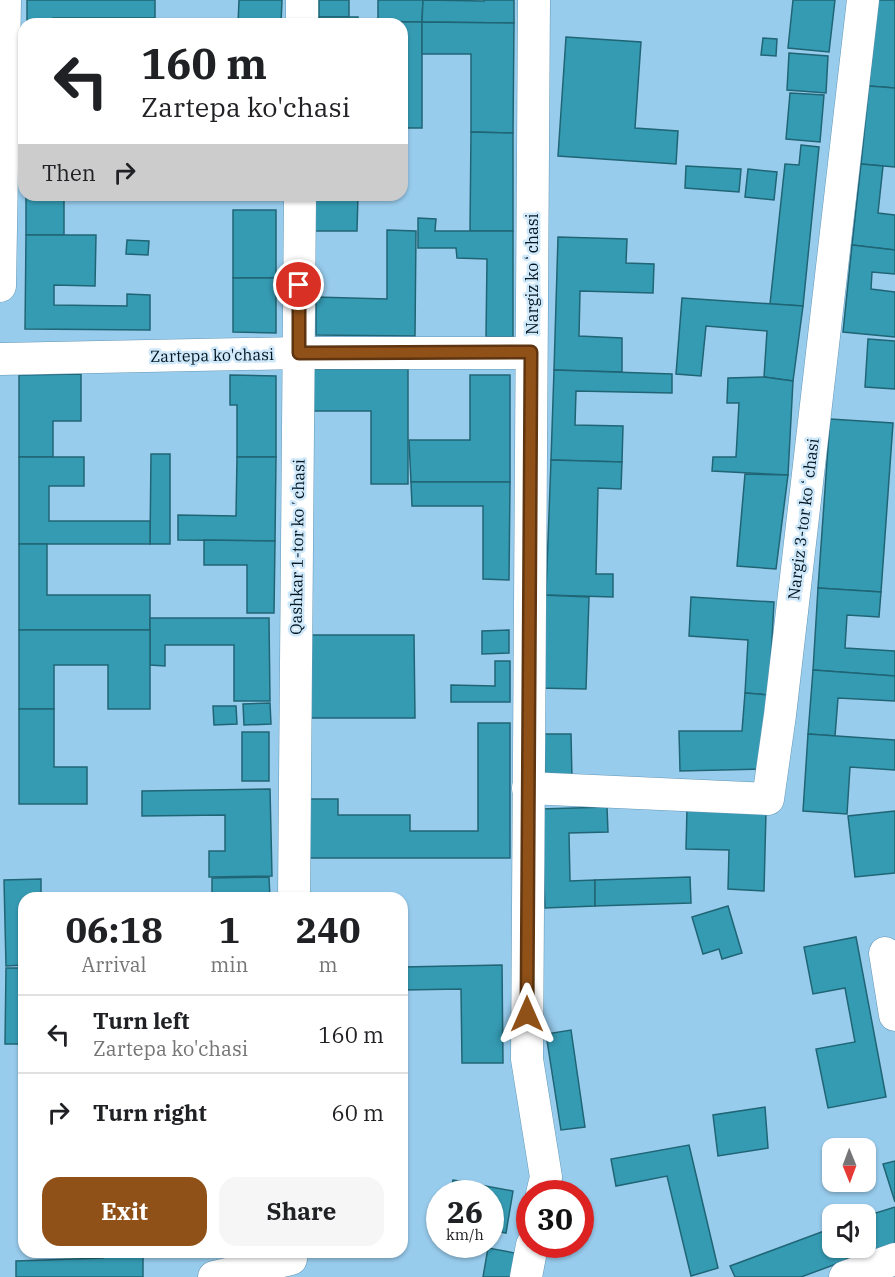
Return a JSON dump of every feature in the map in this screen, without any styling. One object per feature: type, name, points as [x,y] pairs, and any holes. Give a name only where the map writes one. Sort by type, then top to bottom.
[{"type":"street","points":[[0,286],[5,0]]},
{"type":"street","points":[[302,0],[302,18]]},
{"type":"street","name":"Nargiz koʻchasi","points":[[534,0],[526,1059],[545,1180]]},
{"type":"street","name":"Nargiz 3-tor koʻchasi","points":[[528,788],[768,799],[780,715],[863,0]]},
{"type":"street","name":"Qashkar 1-tor koʼchasi","points":[[294,892],[300,201]]},
{"type":"street","name":"Zartepa ko'chasi","points":[[0,359],[299,353],[531,352]]},
{"type":"street","points":[[885,953],[895,1015]]},
{"type":"street","points":[[526,1277],[530,1258]]},
{"type":"street","points":[[845,1277],[895,1259]]},
{"type":"street","points":[[214,1277],[291,1263]]},
{"type":"building","points":[[27,0],[155,0],[155,18],[27,18]]},
{"type":"building","points":[[239,0],[282,0],[281,18],[238,18]]},
{"type":"building","points":[[319,0],[349,0],[349,17],[319,17]]},
{"type":"building","points":[[378,0],[423,0],[422,22],[408,22],[408,18],[378,18]]},
{"type":"building","points":[[423,0],[514,0],[514,23],[422,22]]},
{"type":"building","points":[[793,0],[835,0],[829,52],[788,48]]},
{"type":"building","points":[[878,0],[895,0],[895,88],[869,86]]},
{"type":"building","points":[[319,17],[358,17],[358,18]]},
{"type":"building","points":[[408,22],[422,22],[422,128],[408,128]]},
{"type":"building","points":[[422,22],[514,23],[513,133],[471,132],[471,54],[422,54]]},
{"type":"building","points":[[566,37],[641,42],[635,128],[678,131],[676,164],[558,156]]},
{"type":"building","points":[[763,38],[777,39],[776,56],[761,55]]},
{"type":"building","points":[[789,53],[828,56],[826,93],[787,90]]},
{"type":"building","points":[[869,86],[895,88],[895,167],[861,164]]},
{"type":"building","points":[[790,93],[824,95],[820,142],[786,139]]},
{"type":"building","points":[[471,132],[513,133],[513,231],[470,231]]},
{"type":"building","points":[[801,145],[819,147],[803,306],[770,304],[785,164],[799,165]]},
{"type":"building","points":[[861,164],[883,166],[878,213],[895,215],[895,250],[852,245]]},
{"type":"building","points":[[686,166],[741,169],[739,192],[685,188]]},
{"type":"building","points":[[748,169],[777,172],[774,200],[745,197]]},
{"type":"building","points":[[26,201],[64,201],[64,235],[26,235]]},
{"type":"building","points":[[315,201],[358,201],[357,231],[315,231]]},
{"type":"building","points":[[233,210],[276,210],[276,278],[233,278]]},
{"type":"building","points":[[418,218],[436,219],[435,231],[513,231],[513,337],[486,337],[487,259],[457,258],[456,248],[418,248]]},
{"type":"building","points":[[387,230],[416,231],[415,336],[316,335],[316,297],[387,299]]},
{"type":"building","points":[[26,235],[96,235],[95,286],[54,285],[54,305],[127,306],[127,294],[150,295],[150,330],[25,329]]},
{"type":"building","points":[[558,237],[627,239],[626,263],[654,264],[653,293],[580,291],[579,336],[622,338],[622,372],[554,370]]},
{"type":"building","points":[[127,240],[149,241],[148,255],[126,254]]},
{"type":"building","points":[[852,245],[895,250],[895,274],[872,272],[871,289],[895,292],[895,337],[843,332]]},
{"type":"building","points":[[233,278],[276,278],[276,333],[233,332]]},
{"type":"building","points":[[682,298],[803,306],[793,381],[764,377],[767,331],[706,326],[701,376],[676,374]]},
{"type":"building","points":[[868,339],[895,341],[895,389],[865,387]]},
{"type":"building","points":[[313,369],[408,369],[408,484],[371,484],[371,411],[313,411]]},
{"type":"building","points":[[554,370],[672,374],[672,393],[576,391],[575,425],[623,426],[622,462],[551,460]]},
{"type":"building","points":[[81,374],[81,421],[53,421],[53,457],[19,457],[19,375]]},
{"type":"building","points":[[230,375],[276,376],[276,457],[237,457],[237,405],[230,405]]},
{"type":"building","points":[[470,375],[510,375],[510,482],[411,482],[409,440],[470,440]]},
{"type":"building","points":[[764,377],[793,381],[788,475],[712,471],[713,457],[736,457],[739,403],[727,403],[728,378]]},
{"type":"building","points":[[830,419],[893,423],[881,592],[818,588]]},
{"type":"building","points":[[151,454],[170,454],[170,544],[150,544]]},
{"type":"building","points":[[19,457],[84,457],[84,486],[49,486],[49,521],[150,521],[150,544],[19,544]]},
{"type":"building","points":[[237,457],[276,457],[275,541],[178,540],[178,515],[236,516]]},
{"type":"building","points":[[551,460],[622,462],[621,489],[598,488],[596,574],[613,574],[613,597],[546,595]]},
{"type":"building","points":[[745,474],[788,475],[776,569],[737,566]]},
{"type":"building","points":[[411,482],[510,482],[509,580],[483,579],[483,506],[412,506]]},
{"type":"building","points":[[204,540],[275,541],[274,613],[247,613],[247,565],[204,565]]},
{"type":"building","points":[[19,544],[47,544],[47,595],[150,595],[150,630],[19,630]]},
{"type":"building","points":[[818,588],[881,592],[879,617],[847,615],[845,648],[895,651],[895,676],[813,670]]},
{"type":"building","points":[[541,595],[589,597],[586,689],[538,688]]},
{"type":"building","points":[[691,597],[774,602],[769,695],[745,693],[748,640],[689,636]]},
{"type":"building","points":[[150,618],[269,618],[270,701],[234,701],[234,645],[165,645],[165,666],[150,665]]},
{"type":"building","points":[[19,630],[150,630],[150,709],[108,709],[108,665],[54,665],[54,709],[19,709]]},
{"type":"building","points":[[509,630],[509,653],[482,654],[482,631]]},
{"type":"building","points":[[311,635],[414,635],[415,718],[311,718]]},
{"type":"building","points":[[495,661],[510,661],[510,702],[451,702],[451,685],[495,686]]},
{"type":"building","points":[[813,670],[895,676],[895,701],[838,698],[835,736],[808,734]]},
{"type":"building","points":[[745,693],[769,695],[764,769],[680,771],[679,731],[742,731]]},
{"type":"building","points":[[270,703],[271,724],[244,725],[243,704]]},
{"type":"building","points":[[213,706],[236,706],[237,724],[214,725]]},
{"type":"building","points":[[19,709],[54,709],[54,767],[87,767],[87,804],[19,804]]},
{"type":"building","points":[[478,723],[510,723],[510,858],[307,858],[307,799],[338,799],[338,815],[410,815],[410,831],[478,831]]},
{"type":"building","points":[[242,732],[269,732],[269,781],[242,781]]},
{"type":"building","points":[[544,734],[571,734],[572,779],[545,780]]},
{"type":"building","points":[[808,734],[895,740],[895,770],[850,767],[847,814],[803,811]]},
{"type":"building","points":[[270,789],[272,876],[209,877],[209,851],[225,851],[225,815],[142,816],[142,791]]},
{"type":"building","points":[[607,807],[608,832],[569,833],[570,881],[595,880],[595,906],[545,908],[541,809]]},
{"type":"building","points":[[687,808],[766,811],[764,891],[728,889],[729,850],[686,849]]},
{"type":"building","points":[[895,811],[895,873],[855,877],[848,816]]},
{"type":"building","points":[[269,877],[270,892],[212,892],[212,878]]},
{"type":"building","points":[[690,877],[691,903],[595,906],[595,880]]},
{"type":"building","points":[[41,879],[41,892],[18,892],[18,965],[6,966],[4,880]]},
{"type":"building","points":[[728,906],[742,953],[722,959],[719,949],[703,954],[692,917]]},
{"type":"building","points":[[856,937],[886,1097],[828,1108],[816,1049],[855,1042],[845,988],[813,994],[804,947]]},
{"type":"building","points":[[502,965],[503,1063],[462,1063],[461,989],[408,990],[408,967]]},
{"type":"building","points":[[6,968],[18,968],[18,1044],[5,1044]]},
{"type":"building","points":[[571,1030],[585,1127],[561,1130],[546,1034]]},
{"type":"building","points":[[765,1107],[768,1148],[718,1156],[713,1115]]},
{"type":"building","points":[[689,1145],[718,1268],[691,1276],[667,1176],[616,1186],[611,1159]]},
{"type":"building","points":[[895,1161],[895,1202],[883,1164]]},
{"type":"building","points":[[504,1189],[513,1191],[506,1233],[504,1233]]},
{"type":"building","points":[[895,1207],[895,1243],[876,1249],[876,1213]]},
{"type":"building","points":[[822,1232],[822,1258],[846,1258],[847,1260],[801,1277],[735,1277],[730,1266]]},
{"type":"building","points":[[504,1251],[515,1253],[511,1277],[483,1277],[486,1258],[504,1258]]},
{"type":"building","points":[[143,1258],[143,1277],[16,1277],[16,1261]]},
{"type":"route","points":[[299,285],[299,353],[531,352],[527,1014]]}]
